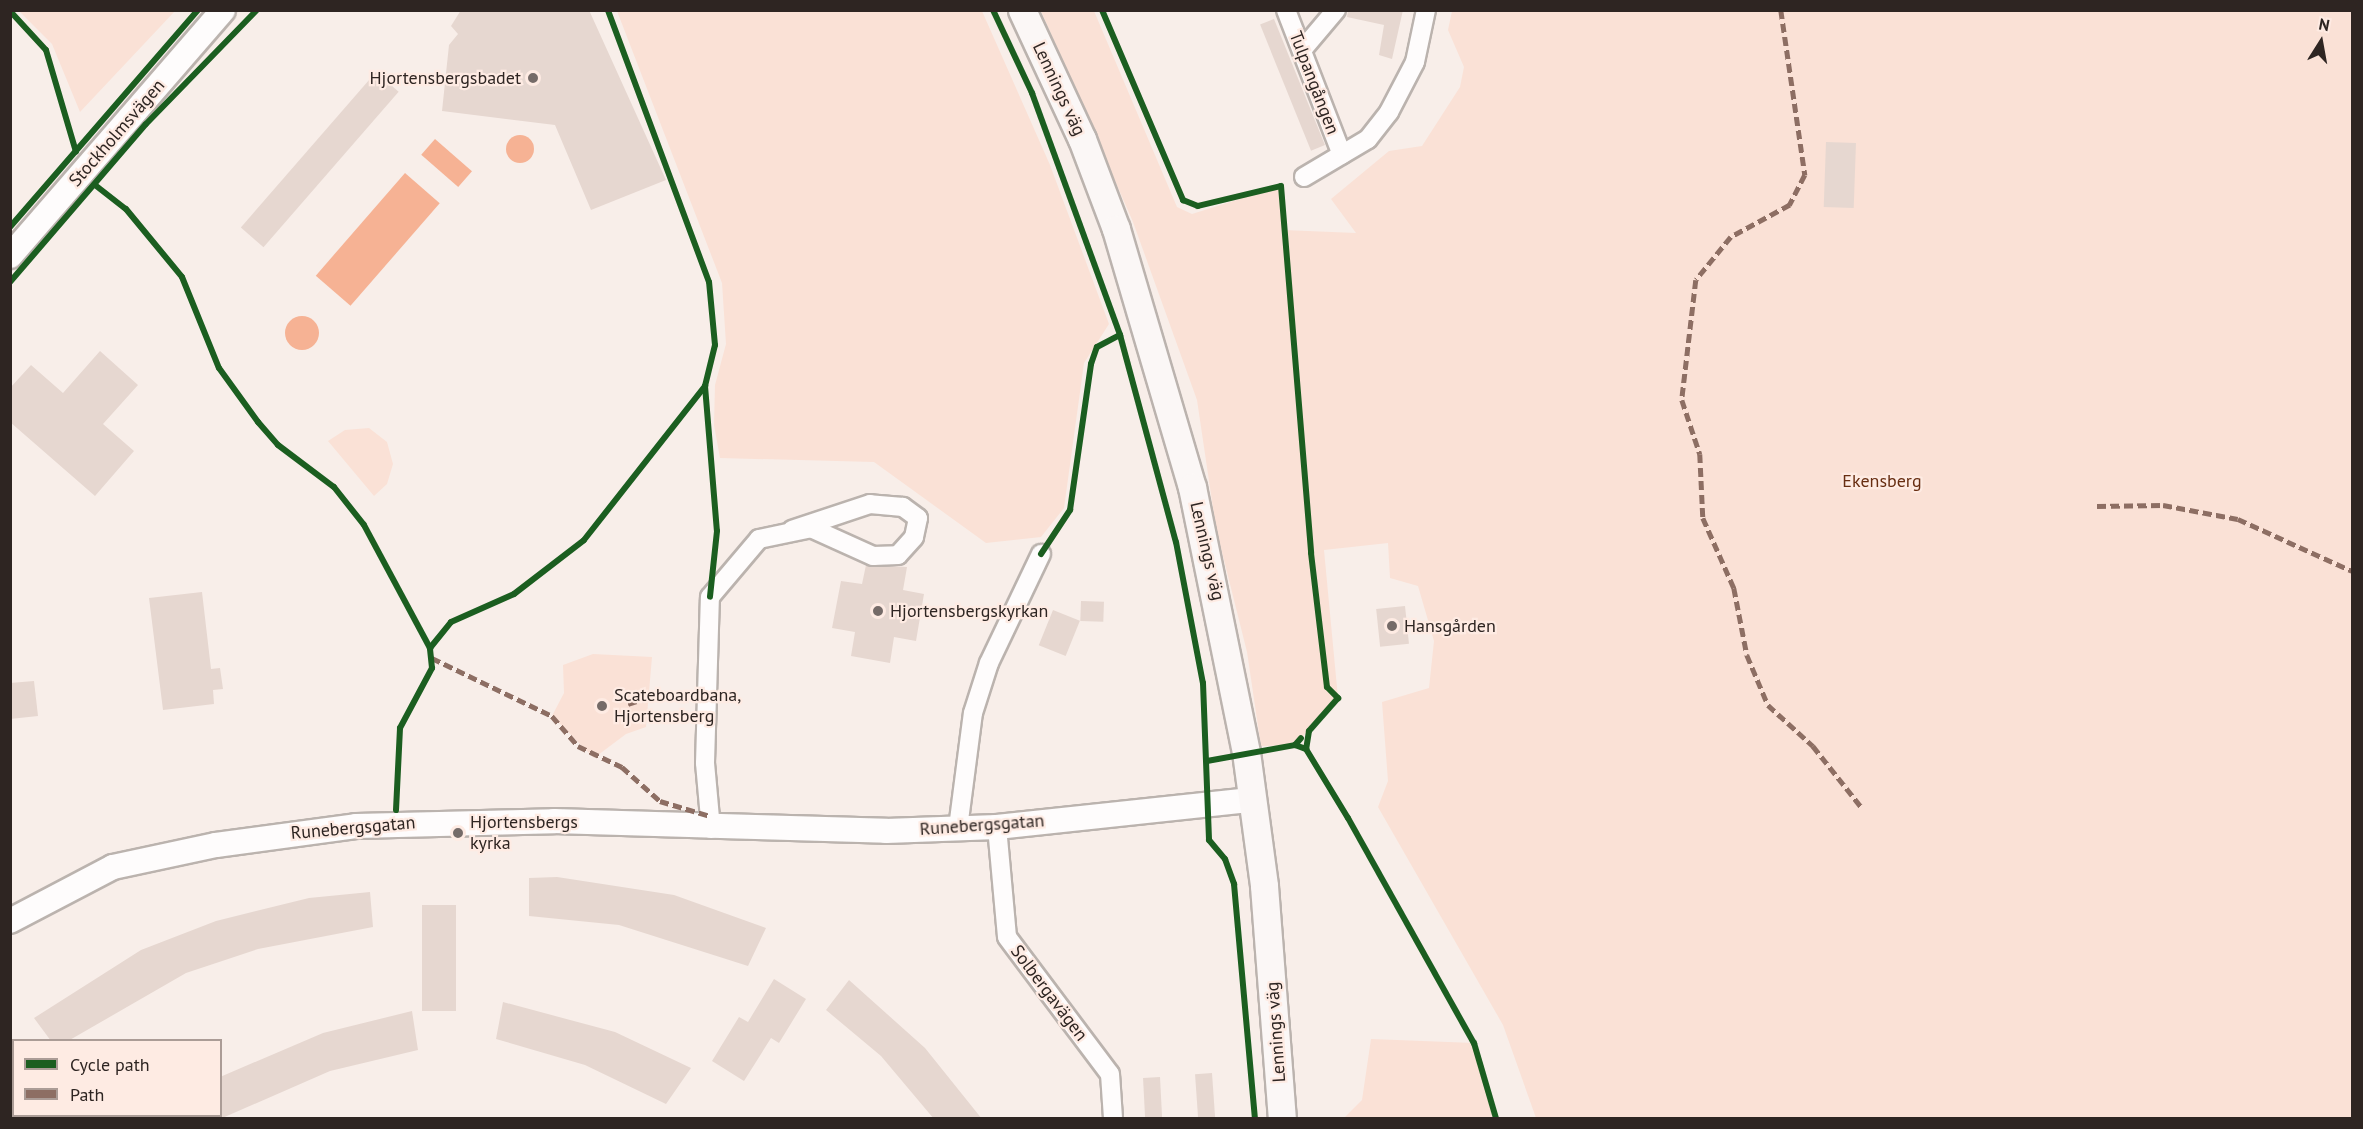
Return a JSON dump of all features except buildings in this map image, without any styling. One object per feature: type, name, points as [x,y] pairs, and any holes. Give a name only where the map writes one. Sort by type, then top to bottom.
[{"type":"main road","name":"Lennings väg","points":[[1022,10],[1082,139],[1116,229],[1189,476],[1234,679],[1264,886],[1282,1119]]},
{"type":"street","name":"Stockholmsvägen","points":[[10,256],[223,10]]},
{"type":"street","name":"Tulpangången","points":[[1286,10],[1303,49],[1342,155]]},
{"type":"street","points":[[1303,49],[1336,10]]},
{"type":"street","points":[[1304,177],[1368,139],[1407,83],[1426,10]]},
{"type":"street","points":[[711,829],[705,763],[710,597],[759,539],[870,504],[903,507],[918,518],[914,537],[897,555],[873,556],[811,528],[792,530]]},
{"type":"street","points":[[958,828],[973,713],[989,663],[1041,555]]},
{"type":"street","name":"Runebergsgatan","points":[[10,921],[113,867],[284,833],[491,820],[711,829],[958,828],[1251,800]]},
{"type":"street","name":"Solbergavägen","points":[[997,826],[1007,937],[1110,1074],[1113,1119]]},
{"type":"green space","points":[[19,11],[175,11],[80,112],[52,44]]},
{"type":"green space","points":[[617,11],[982,11],[1050,165],[1109,324],[1084,363],[1064,508],[1041,537],[986,543],[874,462],[720,458],[714,425],[715,385],[726,344],[722,283]]},
{"type":"green space","name":"Ekensberg","points":[[1041,11],[1094,11],[1177,207],[1192,214],[1281,186],[1283,230],[1356,233],[1331,199],[1389,151],[1422,146],[1460,87],[1464,67],[1448,30],[1452,11],[2352,11],[2352,1118],[1536,1118],[1503,1025],[1378,807],[1388,781],[1382,702],[1429,688],[1434,641],[1418,586],[1390,578],[1388,543],[1324,550],[1338,698],[1295,745],[1261,746],[1247,652],[1216,528],[1197,400],[1133,222]]},
{"type":"green space","points":[[369,428],[387,442],[393,464],[387,484],[374,496],[328,441],[345,430]]},
{"type":"green space","name":"Scateboardbana, Hjortensberg","points":[[593,654],[652,657],[646,727],[626,734],[594,758],[552,716],[564,693],[563,665]]},
{"type":"green space","points":[[1371,1039],[1474,1043],[1496,1118],[1344,1118],[1362,1100]]},
{"type":"shaded area","points":[[520,135],[530,139],[534,149],[530,159],[520,163],[510,159],[506,149],[510,139]]},
{"type":"shaded area","points":[[435,139],[472,171],[458,187],[421,155]]},
{"type":"shaded area","points":[[405,173],[440,203],[350,306],[316,276]]},
{"type":"shaded area","points":[[302,316],[314,321],[319,333],[314,345],[302,350],[290,345],[285,333],[290,321]]},
{"type":"marked path","points":[[1781,10],[1805,175],[1790,205],[1731,237],[1696,280],[1682,400],[1700,454],[1703,518],[1734,588],[1747,655],[1768,705],[1813,746],[1863,809]]},
{"type":"marked path","points":[[2097,506],[2163,505],[2238,519],[2352,571]]},
{"type":"marked path","points":[[432,658],[552,716],[578,746],[622,767],[660,801],[710,816]]},
{"type":"marked path","points":[[628,704],[649,697]]},
{"type":"cycle path","points":[[10,227],[198,10]]},
{"type":"cycle path","points":[[10,282],[146,124],[257,10]]},
{"type":"cycle path","points":[[396,810],[400,728],[432,668],[430,648],[451,622],[514,594],[584,540],[705,386],[715,345],[709,282],[608,10]]},
{"type":"cycle path","points":[[993,10],[1032,93],[1120,335],[1176,542],[1203,683],[1209,840],[1225,859],[1234,884],[1255,1118]]},
{"type":"cycle path","points":[[1102,10],[1183,200],[1198,206],[1281,186],[1311,553],[1327,687],[1338,698],[1309,731],[1306,749]]},
{"type":"cycle path","points":[[10,11],[46,50],[76,152]]},
{"type":"cycle path","points":[[95,185],[126,209],[182,277],[219,368],[258,422],[278,445],[334,487],[364,525],[430,648]]},
{"type":"cycle path","points":[[1041,554],[1070,510],[1091,364],[1097,347],[1120,335]]},
{"type":"cycle path","points":[[705,386],[717,531],[710,597]]},
{"type":"cycle path","points":[[1207,761],[1295,745],[1301,738]]},
{"type":"cycle path","points":[[1295,745],[1306,749],[1348,818],[1474,1043],[1496,1118]]},
{"type":"place","name":"Hjortensbergsbadet","points":[[533,78]]},
{"type":"place","name":"Hjortensbergskyrkan","points":[[878,611]]},
{"type":"place","name":"Hansgården","points":[[1392,626]]},
{"type":"place","name":"Scateboardbana, Hjortensberg","points":[[602,706]]},
{"type":"place","name":"Hjortensbergs kyrka","points":[[458,833]]}]
